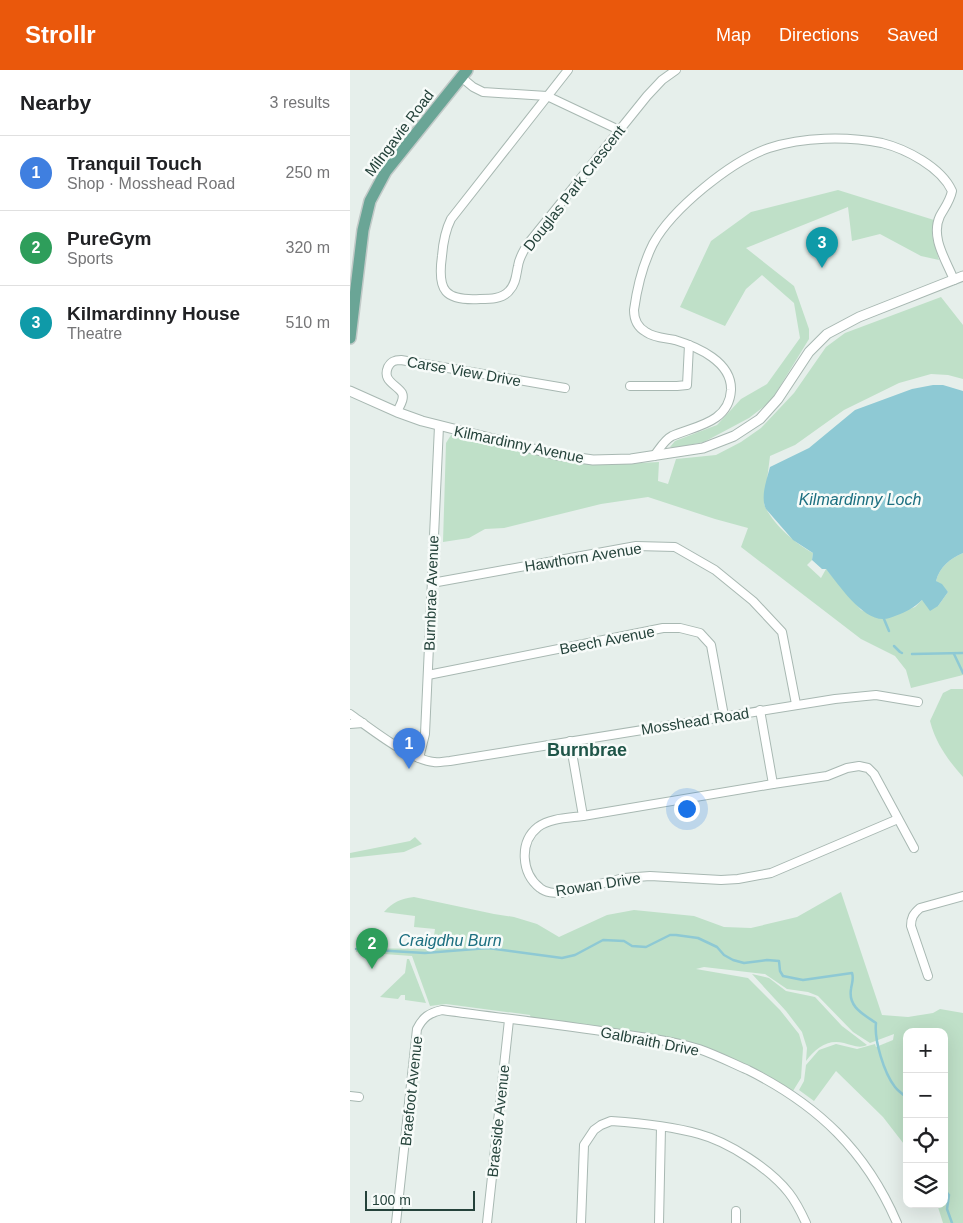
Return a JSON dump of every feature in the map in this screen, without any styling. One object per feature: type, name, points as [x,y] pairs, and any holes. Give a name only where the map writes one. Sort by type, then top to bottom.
[{"type":"main road","name":"Milngavie Road","points":[[350,338],[363,230],[370,201],[386,171],[464,74]]},
{"type":"street","name":"Douglas Park Crescent","points":[[568,70],[456,212],[448,227],[444,238],[440,279],[445,290],[457,299],[493,299],[509,291],[514,283],[518,266],[527,245],[655,86],[676,70]]},
{"type":"street","points":[[464,74],[473,88],[482,92],[547,96],[619,130]]},
{"type":"street","points":[[654,456],[670,437],[713,421],[722,413],[728,404],[730,396],[730,379],[725,370],[706,353],[689,344],[647,333],[638,326],[634,316],[635,301],[648,255],[668,223],[702,190],[734,166],[766,149],[778,145],[810,140],[839,139],[876,142],[908,152],[925,162],[943,178],[952,191],[948,205],[937,225],[936,234],[938,243],[959,278]]},
{"type":"street","name":"Kilmardinny Avenue","points":[[350,392],[396,412],[439,426],[522,448],[576,458],[611,460],[672,454],[716,444],[748,428],[760,419],[778,399],[808,352],[827,334],[839,326],[959,278]]},
{"type":"street","points":[[630,386],[687,385],[689,344]]},
{"type":"street","name":"Carse View Drive","points":[[396,412],[403,398],[402,393],[389,382],[387,377],[389,365],[394,360],[565,388]]},
{"type":"street","name":"Burnbrae Avenue","points":[[419,758],[426,734],[439,426]]},
{"type":"street","points":[[664,443],[665,450],[672,454]]},
{"type":"street","name":"Hawthorn Avenue","points":[[432,583],[636,546],[675,547],[715,570],[745,594],[782,632],[796,704]]},
{"type":"street","name":"Beech Avenue","points":[[428,675],[663,628],[680,628],[700,633],[710,645],[724,716]]},
{"type":"street","name":"Mosshead Road","points":[[350,714],[419,758],[434,762],[450,761],[796,704],[876,695],[918,702]]},
{"type":"street","points":[[760,710],[773,784]]},
{"type":"street","points":[[350,724],[363,723]]},
{"type":"street","points":[[570,741],[583,816]]},
{"type":"street","name":"Rowan Drive","points":[[859,766],[868,768],[874,774],[898,819],[771,873],[738,879],[721,880],[650,876],[624,878],[562,893],[552,893],[541,889],[532,880],[526,864],[525,845],[531,834],[548,822],[773,784],[827,776],[859,766]]},
{"type":"street","points":[[898,819],[914,848]]},
{"type":"street","points":[[928,976],[911,926],[911,918],[920,908],[963,896]]},
{"type":"street","name":"Braefoot Avenue","points":[[396,1223],[417,1029],[423,1018],[432,1012],[442,1010],[509,1020]]},
{"type":"street","name":"Braeside Avenue","points":[[487,1223],[509,1020]]},
{"type":"street","name":"Galbraith Drive","points":[[509,1020],[576,1027],[660,1040],[700,1050],[734,1063],[769,1081],[795,1096],[837,1132],[871,1173],[890,1206],[897,1223]]},
{"type":"street","points":[[350,1096],[359,1097]]},
{"type":"street","points":[[581,1223],[584,1145],[588,1137],[601,1125],[611,1121],[701,1134],[743,1155],[771,1175],[788,1191],[806,1223]]},
{"type":"street","points":[[659,1223],[661,1127]]},
{"type":"street","points":[[736,1211],[736,1223]]},
{"type":"green space","points":[[838,190],[934,220],[932,235],[939,260],[921,256],[880,234],[852,241],[848,207],[746,248],[794,286],[809,329],[809,339],[771,401],[749,418],[704,442],[674,448],[670,447],[675,441],[717,425],[741,399],[767,384],[800,338],[794,303],[762,275],[746,289],[725,326],[680,307],[711,241],[751,212]]},
{"type":"green space","points":[[941,297],[963,325],[963,379],[948,375],[931,374],[899,383],[844,410],[795,445],[770,456],[764,504],[778,526],[813,553],[812,560],[807,565],[821,578],[826,569],[861,610],[884,619],[915,607],[922,600],[938,606],[948,592],[936,581],[940,571],[946,564],[963,553],[963,675],[911,688],[906,670],[895,656],[861,639],[741,547],[748,528],[648,497],[601,504],[504,528],[485,529],[469,538],[443,542],[446,443],[451,435],[602,465],[659,462],[658,481],[668,484],[676,459],[716,455],[741,442],[761,428],[794,393],[826,347],[845,333]]},
{"type":"green space","points":[[951,689],[963,689],[963,777],[943,751],[930,721],[943,693]]},
{"type":"green space","points":[[415,837],[422,844],[404,852],[350,858],[350,853],[410,841]]},
{"type":"green space","points":[[841,892],[882,1015],[908,1017],[933,1013],[940,1009],[963,1013],[963,1223],[943,1223],[938,1208],[948,1208],[948,1028],[903,1028],[903,1143],[883,1117],[836,1071],[814,1101],[799,1090],[804,1081],[806,1065],[819,1050],[836,1044],[857,1049],[875,1044],[876,1047],[893,1040],[894,1034],[870,1043],[853,1032],[818,996],[808,992],[787,989],[765,974],[704,967],[696,969],[748,978],[780,1010],[799,1034],[803,1048],[801,1078],[793,1091],[767,1076],[717,1053],[432,1009],[435,1007],[445,1006],[531,1018],[530,1015],[446,1004],[430,1006],[412,956],[356,952],[356,948],[432,949],[435,929],[414,927],[415,916],[384,912],[397,902],[414,897],[514,917],[537,924],[559,937],[607,915],[634,910],[694,916],[724,927],[751,928],[797,917]]},
{"type":"green space","points":[[407,959],[409,959],[426,1003],[405,1000],[405,995],[401,995],[398,999],[380,997],[405,973]]},
{"type":"green space","points":[[752,974],[769,978],[786,991],[815,997],[842,1026],[867,1045],[858,1047],[832,1042],[822,1046],[806,1061],[807,1048],[802,1032],[786,1011]]},
{"type":"water","name":"Kilmardinny Loch","points":[[943,385],[963,391],[963,553],[946,564],[940,571],[936,581],[942,584],[948,592],[938,606],[930,611],[922,600],[913,608],[899,614],[885,619],[876,618],[859,608],[826,569],[822,569],[812,560],[813,553],[793,540],[766,509],[764,494],[766,482],[770,467],[809,448],[855,410],[912,389]]},
{"type":"waterway","points":[[884,619],[889,631]]},
{"type":"waterway","points":[[894,646],[902,653]]},
{"type":"waterway","points":[[912,654],[963,653]]},
{"type":"waterway","points":[[954,654],[963,673]]},
{"type":"waterway","name":"Craigdhu Burn","points":[[356,949],[425,953],[488,948],[562,958],[575,955],[603,940],[624,941],[632,946],[646,947],[670,935],[676,935],[698,938],[717,947],[724,955],[733,960],[744,963],[767,960],[779,961],[780,971],[783,976],[803,980],[852,973],[852,1001],[862,1013],[876,1023],[878,1047],[884,1065],[891,1081],[903,1094]]},
{"type":"waterway","name":"Craigdhu Burn","points":[[948,1194],[948,1202]]},
{"type":"waterway","name":"Craigdhu Burn","points":[[947,1208],[952,1223]]},
{"type":"place","name":"Kilmardinny House","points":[[822,268]]},
{"type":"place","name":"Tranquil Touch","points":[[409,769]]},
{"type":"place","name":"PureGym","points":[[372,969]]},
{"type":"district","name":"Burnbrae","points":[[587,750]]}]
